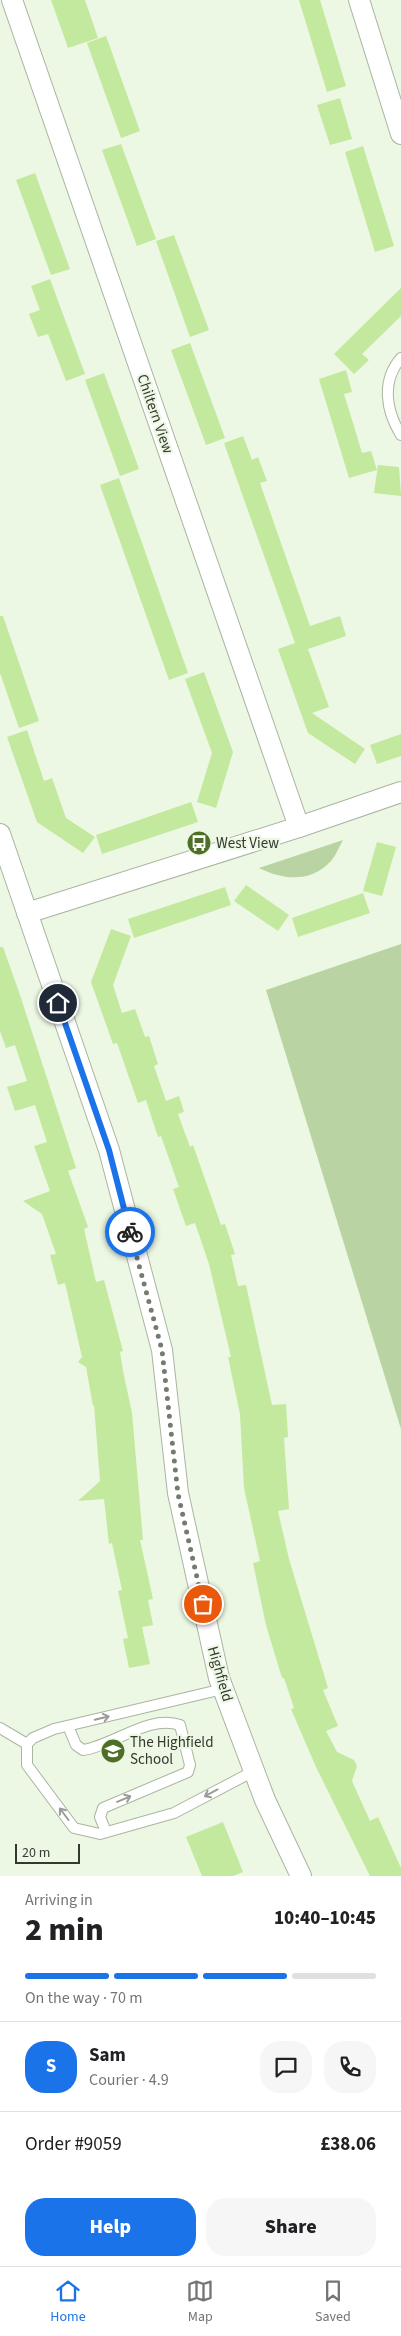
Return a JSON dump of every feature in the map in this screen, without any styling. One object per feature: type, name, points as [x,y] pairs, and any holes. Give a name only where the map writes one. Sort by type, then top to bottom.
[{"type":"street","name":"Chiltern View","points":[[12,0],[299,827]]},
{"type":"street","points":[[359,0],[401,134]]},
{"type":"street","points":[[27,913],[299,827],[401,792]]},
{"type":"street","name":"Highfield","points":[[0,834],[109,1150],[162,1350],[178,1494],[223,1689],[254,1771],[301,1876]]},
{"type":"lane","points":[[401,358],[389,378],[388,398],[391,419],[401,435]]},
{"type":"lane","points":[[27,1744],[47,1732],[68,1726],[223,1689]]},
{"type":"lane","points":[[68,1726],[76,1746],[83,1750],[131,1731],[171,1722],[180,1725],[190,1766],[188,1772],[180,1778],[103,1808],[100,1817],[106,1832]]},
{"type":"lane","points":[[0,1728],[27,1744]]},
{"type":"lane","points":[[27,1744],[27,1765],[74,1828],[100,1834],[174,1813],[254,1771]]},
{"type":"green space","points":[[343,840],[331,861],[315,873],[306,876],[287,877],[259,868]]},
{"type":"green space","points":[[401,944],[401,1429],[266,990]]},
{"type":"building","points":[[51,0],[85,0],[98,38],[68,48]]},
{"type":"building","points":[[299,0],[320,0],[346,86],[327,92]]},
{"type":"building","points":[[106,36],[140,131],[121,138],[87,43]]},
{"type":"building","points":[[340,98],[352,139],[330,145],[317,105]]},
{"type":"building","points":[[121,144],[156,239],[137,246],[102,150]]},
{"type":"building","points":[[363,146],[394,246],[375,252],[345,152]]},
{"type":"building","points":[[35,173],[70,269],[51,275],[16,180]]},
{"type":"building","points":[[174,235],[209,330],[190,337],[156,241]]},
{"type":"building","points":[[50,279],[85,374],[66,381],[48,334],[38,337],[29,314],[40,310],[31,286]]},
{"type":"building","points":[[401,288],[401,316],[362,354],[369,360],[354,374],[334,354]]},
{"type":"building","points":[[190,343],[225,438],[206,445],[171,350]]},
{"type":"building","points":[[346,370],[352,392],[344,394],[362,453],[371,451],[377,470],[349,478],[319,379]]},
{"type":"building","points":[[104,373],[139,469],[120,476],[85,380]]},
{"type":"building","points":[[243,436],[252,460],[258,457],[267,481],[260,483],[310,626],[340,616],[346,636],[308,649],[329,707],[312,713],[365,749],[355,764],[308,733],[278,649],[295,643],[224,443]]},
{"type":"building","points":[[378,465],[399,467],[401,496],[374,493]]},
{"type":"building","points":[[119,478],[188,673],[169,680],[100,485]]},
{"type":"building","points":[[0,616],[3,616],[39,721],[19,728],[0,673]]},
{"type":"building","points":[[204,672],[233,752],[216,808],[197,802],[212,753],[185,679]]},
{"type":"building","points":[[27,730],[44,781],[52,778],[66,818],[95,837],[83,853],[37,822],[7,737]]},
{"type":"building","points":[[401,734],[401,756],[377,764],[370,745]]},
{"type":"building","points":[[191,802],[198,822],[102,854],[96,835]]},
{"type":"building","points":[[377,842],[396,847],[382,896],[363,891]]},
{"type":"building","points":[[246,885],[289,915],[278,931],[234,901]]},
{"type":"building","points":[[225,887],[231,905],[134,938],[128,919]]},
{"type":"building","points":[[363,893],[370,913],[298,937],[292,918]]},
{"type":"building","points":[[111,929],[131,936],[113,985],[122,1013],[135,1009],[145,1037],[149,1036],[158,1064],[154,1066],[166,1101],[179,1096],[184,1112],[178,1114],[190,1147],[193,1145],[221,1225],[225,1224],[235,1254],[231,1255],[238,1286],[246,1285],[272,1405],[286,1404],[288,1437],[284,1438],[289,1509],[278,1511],[289,1559],[328,1688],[323,1690],[338,1726],[326,1731],[337,1752],[354,1760],[357,1766],[352,1781],[370,1821],[378,1817],[401,1868],[401,1876],[370,1876],[316,1767],[291,1709],[294,1708],[284,1678],[282,1678],[266,1625],[253,1563],[260,1561],[244,1488],[240,1414],[228,1357],[231,1357],[209,1264],[195,1223],[186,1226],[173,1189],[179,1187],[161,1136],[158,1137],[146,1100],[138,1103],[117,1043],[113,1044],[91,982]]},
{"type":"building","points":[[0,947],[3,947],[20,995],[76,1168],[68,1171],[88,1227],[84,1229],[96,1282],[104,1280],[123,1351],[120,1352],[132,1413],[143,1540],[140,1540],[153,1599],[148,1600],[153,1625],[142,1627],[150,1664],[129,1668],[123,1639],[128,1638],[118,1591],[122,1590],[112,1543],[109,1544],[104,1499],[78,1501],[100,1481],[94,1405],[86,1367],[78,1362],[82,1357],[65,1283],[58,1285],[50,1255],[56,1254],[42,1214],[23,1201],[50,1191],[34,1146],[47,1142],[35,1105],[15,1111],[7,1087],[27,1081],[15,1045],[6,1048],[0,1031]]},
{"type":"building","points":[[223,1822],[243,1872],[233,1876],[202,1876],[186,1837]]},
{"type":"way so far","points":[[130,1232],[162,1350],[178,1494],[203,1604]]},
{"type":"place","name":"West View","points":[[199,843]]},
{"type":"place","name":"The Highfield School","points":[[113,1751]]},
{"type":"route","points":[[58,1003],[109,1150],[130,1232]]}]
